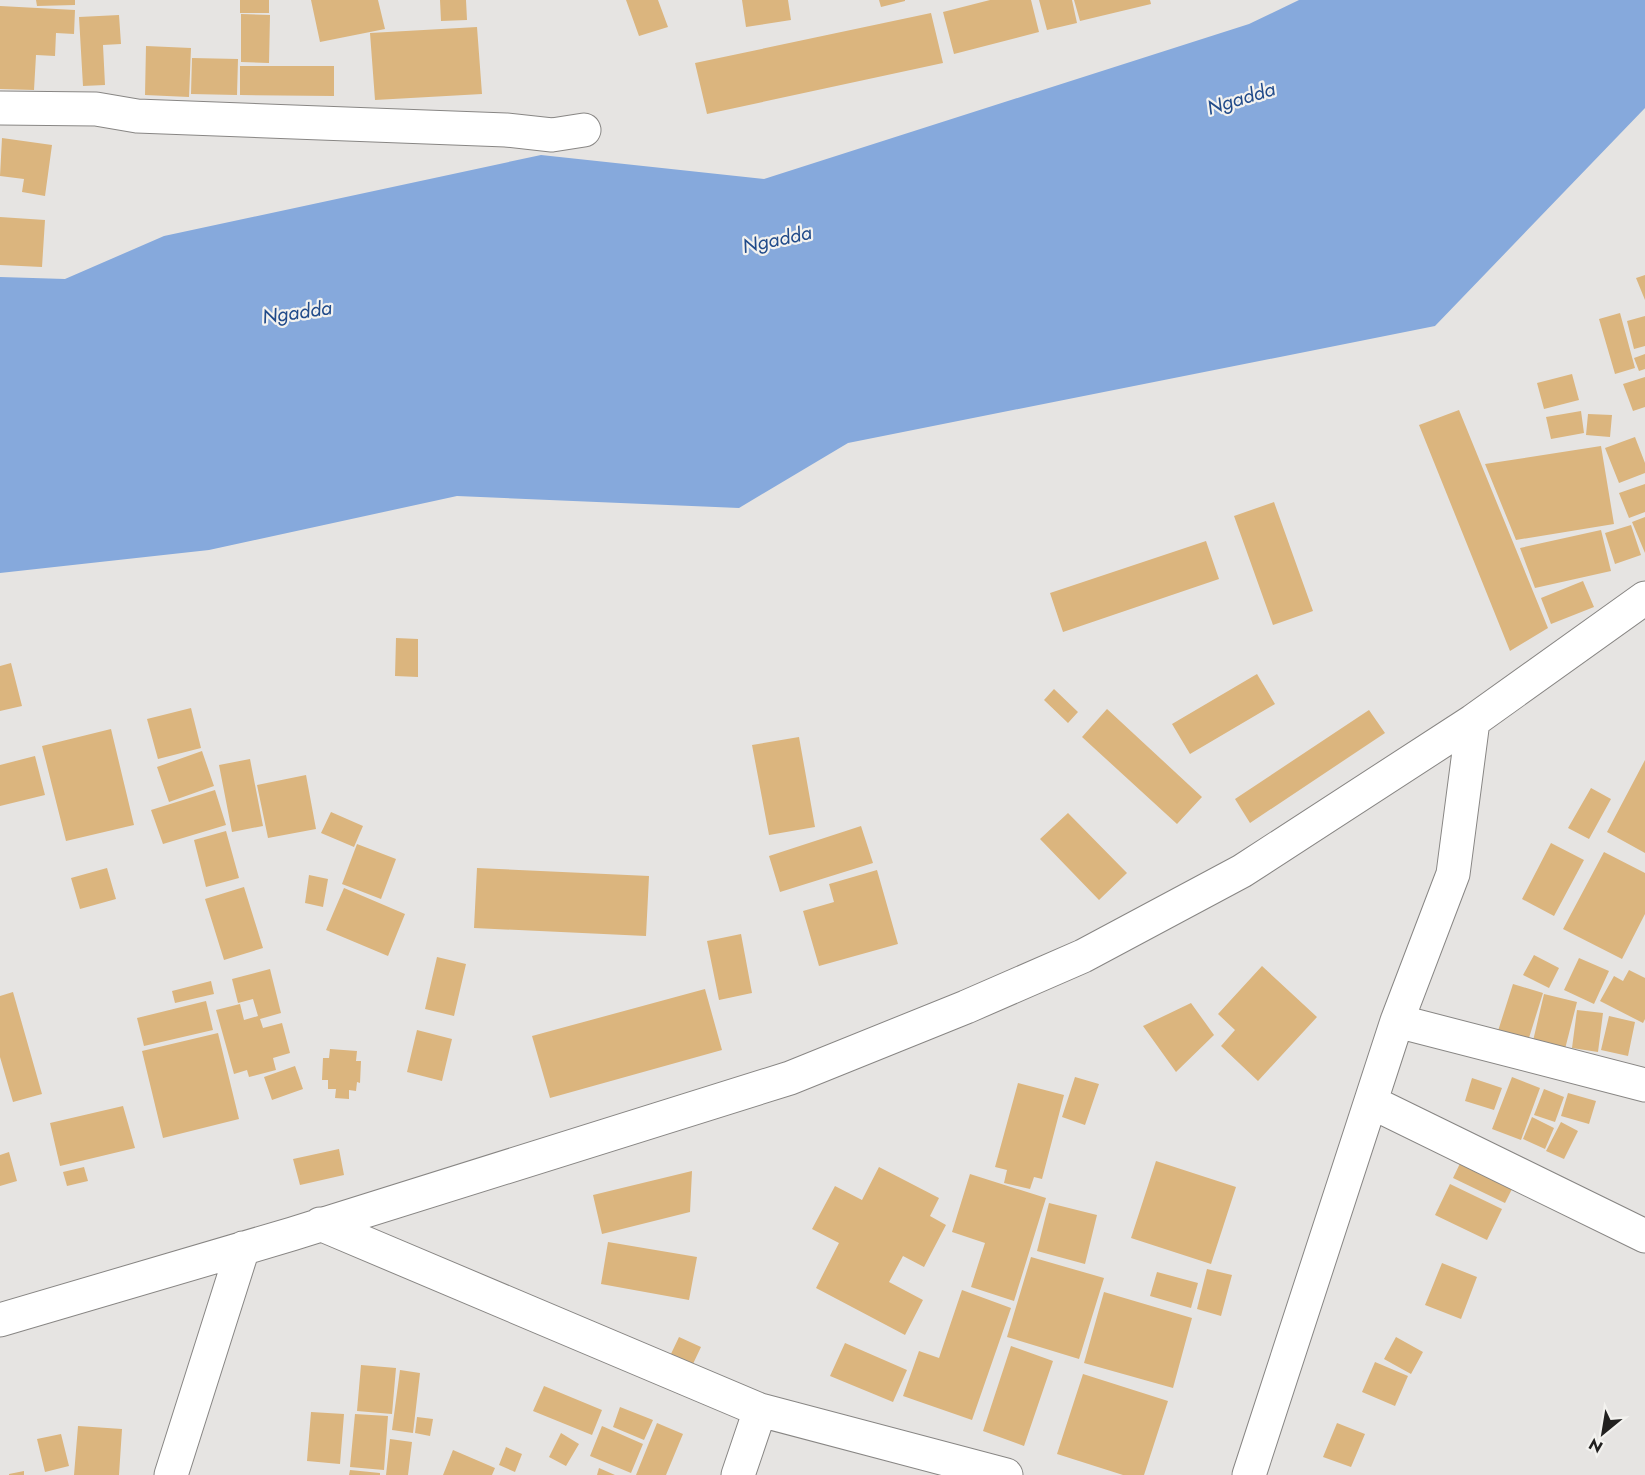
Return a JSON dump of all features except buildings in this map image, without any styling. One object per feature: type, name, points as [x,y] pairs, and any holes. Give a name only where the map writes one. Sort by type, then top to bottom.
[{"type":"street","points":[[0,108],[96,109],[137,116],[506,130],[552,135],[584,130]]},
{"type":"street","points":[[0,1320],[243,1248],[790,1078],[1083,956],[1242,871],[1473,721],[1645,598]]},
{"type":"street","points":[[1249,1475],[1397,1022],[1453,873],[1473,721]]},
{"type":"street","points":[[1397,1022],[1645,1085]]},
{"type":"street","points":[[1371,1102],[1645,1236]]},
{"type":"street","points":[[320,1224],[760,1410],[1006,1475]]},
{"type":"street","points":[[171,1475],[243,1248]]},
{"type":"street","points":[[738,1475],[760,1410]]},
{"type":"water","name":"Ngadda","points":[[1299,0],[1645,0],[1645,108],[1435,326],[848,443],[739,508],[457,496],[209,550],[0,573],[0,277],[65,279],[164,236],[541,155],[764,179],[1249,24]]}]
